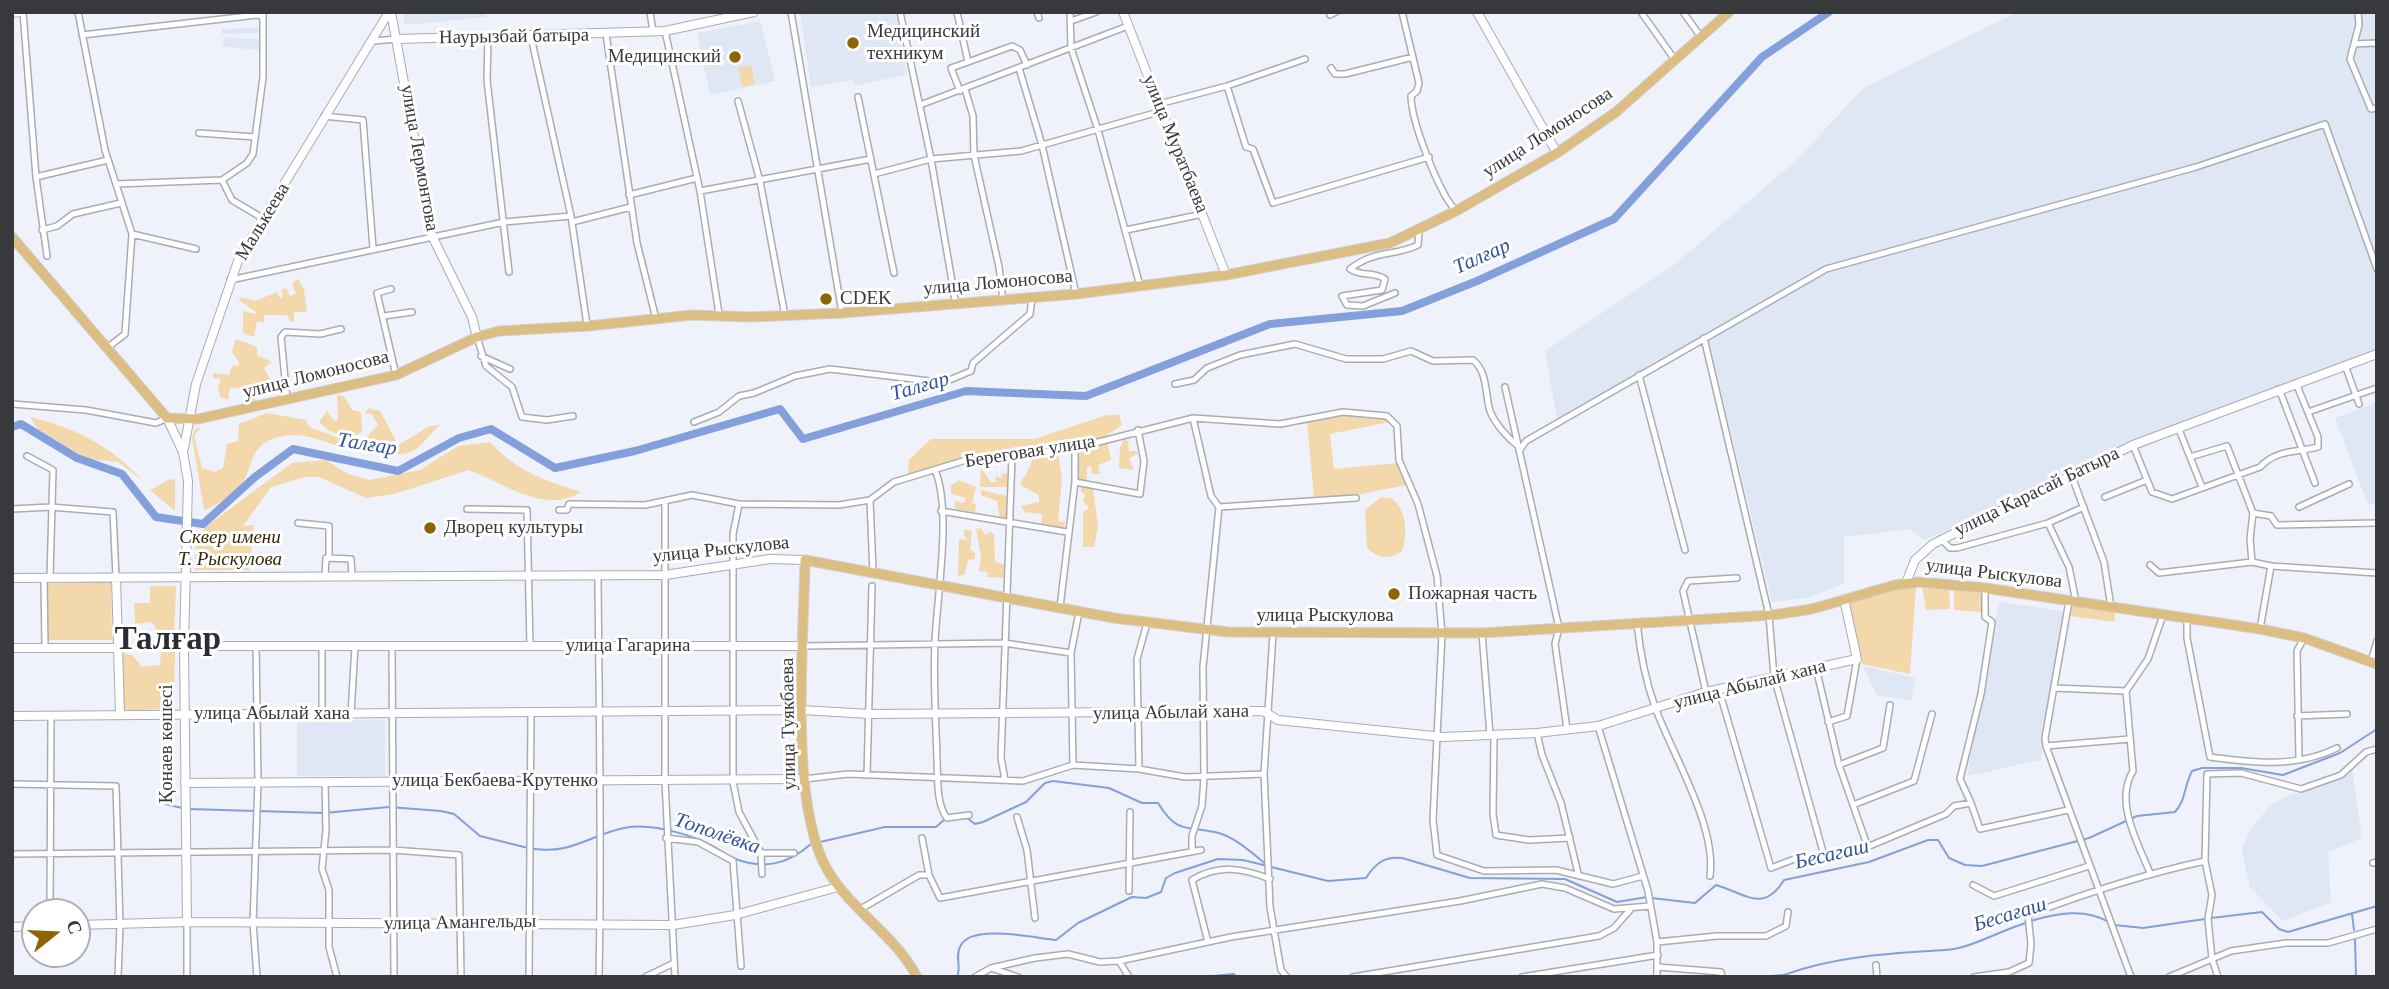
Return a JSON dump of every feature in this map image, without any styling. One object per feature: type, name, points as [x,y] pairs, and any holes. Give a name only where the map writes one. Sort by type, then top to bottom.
[{"type":"main road","name":"улица Ломоносова","points":[[167,418],[187,420],[287,402],[396,375],[477,337],[499,331],[719,314],[785,316],[842,313],[1076,294],[1226,275],[1390,243],[1419,231],[1557,153],[1616,112],[1729,12]]},
{"type":"main road","name":"Қонаев көшесі","points":[[12,237],[167,418]]},
{"type":"main road","name":"улица Рыскулова","points":[[805,559],[1147,623],[1207,631],[1273,634],[1482,633],[1769,615],[1793,613],[1906,583],[1984,589],[2260,629],[2304,638],[2374,663]]},
{"type":"main road","name":"улица Туякбаева","points":[[805,559],[802,710],[804,779],[819,855],[838,887],[906,959],[917,977]]},
{"type":"street","points":[[12,13],[22,12],[41,230],[47,256]]},
{"type":"street","points":[[78,12],[108,160],[132,234],[125,334],[107,348]]},
{"type":"street","name":"улица Лермонтова","points":[[390,12],[398,39],[432,236],[472,317],[477,337]]},
{"type":"street","name":"Малькеева","points":[[183,452],[187,420],[239,258],[287,184],[324,116],[390,12]]},
{"type":"street","points":[[650,12],[653,32]]},
{"type":"street","name":"Наурызбай батыра","points":[[398,39],[653,32],[720,16],[754,12]]},
{"type":"street","points":[[791,12],[842,313]]},
{"type":"street","points":[[900,12],[931,159],[956,305]]},
{"type":"street","points":[[957,12],[968,62]]},
{"type":"street","points":[[1070,12],[1071,21],[1068,26],[1071,48],[1098,130],[1140,286]]},
{"type":"street","points":[[1071,21],[1096,12]]},
{"type":"street","name":"улица Муратбаева","points":[[1123,12],[1226,275]]},
{"type":"street","points":[[1402,12],[1419,83],[1417,91],[1411,96],[1411,112],[1445,200],[1456,211]]},
{"type":"street","points":[[1477,12],[1557,153]]},
{"type":"street","points":[[1641,12],[1675,60]]},
{"type":"street","points":[[1683,12],[1701,37]]},
{"type":"street","points":[[2358,12],[2350,59],[2371,109],[2377,108]]},
{"type":"street","points":[[82,35],[263,15],[263,77],[253,155],[247,163],[222,180],[116,184]]},
{"type":"street","points":[[920,105],[1128,26]]},
{"type":"street","points":[[665,31],[700,191],[719,314]]},
{"type":"street","points":[[606,34],[631,207],[656,319]]},
{"type":"street","points":[[531,37],[571,219],[587,326]]},
{"type":"street","points":[[488,38],[487,79],[504,222],[505,258],[509,272]]},
{"type":"street","points":[[373,41],[398,39]]},
{"type":"street","points":[[2354,44],[2377,43]]},
{"type":"street","points":[[1003,301],[999,267],[974,155],[973,116],[951,68],[1012,46],[1020,50],[1027,65]]},
{"type":"street","points":[[1331,68],[1335,74],[1345,74],[1413,57]]},
{"type":"street","points":[[874,174],[931,159],[1006,154],[1042,145],[1098,130],[1305,59]]},
{"type":"street","points":[[1019,68],[1042,145],[1076,294]]},
{"type":"street","points":[[1227,86],[1246,147],[1253,149],[1273,203],[1429,157]]},
{"type":"street","points":[[858,97],[894,272]]},
{"type":"street","points":[[738,102],[760,181],[785,316]]},
{"type":"street","points":[[324,116],[363,120],[373,248]]},
{"type":"street","points":[[1519,448],[1526,441],[1639,375],[1826,269],[2196,167],[2325,124],[2377,269]]},
{"type":"street","points":[[199,133],[255,137]]},
{"type":"street","points":[[700,191],[871,159]]},
{"type":"street","points":[[36,177],[108,160]]},
{"type":"street","points":[[629,195],[697,178]]},
{"type":"street","points":[[222,180],[232,200],[264,219]]},
{"type":"street","points":[[41,230],[57,226],[73,214],[121,203]]},
{"type":"street","points":[[230,280],[504,222],[571,219],[631,207]]},
{"type":"street","points":[[1126,230],[1203,214]]},
{"type":"street","points":[[1395,293],[1356,307],[1347,304],[1342,296],[1382,290],[1385,279],[1379,275],[1357,274],[1350,269],[1380,253],[1407,250],[1418,245],[1419,231]]},
{"type":"street","points":[[132,234],[196,249]]},
{"type":"street","points":[[391,289],[377,293],[396,375]]},
{"type":"street","points":[[694,422],[719,412],[739,396],[754,393],[795,376],[830,369],[938,382],[961,377],[971,371],[973,363],[1030,314],[1032,298]]},
{"type":"street","points":[[384,316],[412,312]]},
{"type":"street","points":[[287,402],[281,337],[285,332],[320,334],[341,329]]},
{"type":"street","points":[[477,337],[486,366],[512,387],[522,417],[547,420],[573,416]]},
{"type":"street","points":[[1704,338],[1769,615],[1774,677],[1825,859]]},
{"type":"street","points":[[1175,383],[1194,380],[1206,368],[1240,355],[1295,344],[1346,359],[1383,359],[1410,351],[1433,361],[1473,360],[1480,367],[1489,392],[1490,413],[1519,448]]},
{"type":"street","name":"улица Карасай Батыра","points":[[1906,583],[1920,554],[1941,539],[2071,474],[2133,444],[2377,354]]},
{"type":"street","points":[[481,356],[510,369]]},
{"type":"street","points":[[2346,365],[2359,404]]},
{"type":"street","points":[[1639,375],[1685,550]]},
{"type":"street","points":[[2147,480],[2152,492],[2172,499],[2260,467],[2270,457],[2318,447],[2318,437],[2296,383]]},
{"type":"street","points":[[1505,387],[1559,628],[1555,644],[1567,729]]},
{"type":"street","points":[[2308,412],[2377,388]]},
{"type":"street","points":[[2279,389],[2315,483]]},
{"type":"street","points":[[12,404],[86,410],[156,423],[167,418]]},
{"type":"street","name":"Береговая улица","points":[[559,510],[567,510],[569,504],[645,505],[692,495],[739,504],[839,505],[870,500],[894,482],[963,461],[1075,448],[1193,418],[1280,424],[1343,412],[1387,416],[1397,426],[1399,460],[1418,504],[1428,538],[1437,576],[1442,634]]},
{"type":"street","name":"Қонаев көшесі","points":[[167,418],[183,452],[188,503],[184,646],[187,977]]},
{"type":"street","points":[[1192,851],[1192,836],[1202,806],[1205,713],[1203,667],[1219,507],[1211,496],[1193,418]]},
{"type":"street","points":[[2178,427],[2202,487]]},
{"type":"street","points":[[1075,482],[1140,494],[1144,461],[1138,430]]},
{"type":"street","name":"улица Карасай Батыра","points":[[2105,497],[2147,480],[2133,444]]},
{"type":"street","points":[[2190,457],[2225,445],[2253,513],[2250,539],[2252,562]]},
{"type":"street","points":[[1060,607],[1075,482],[1075,448]]},
{"type":"street","points":[[27,456],[61,472]]},
{"type":"street","points":[[1005,780],[1001,758],[1004,643],[1009,597],[1012,457]]},
{"type":"street","points":[[45,647],[53,470]]},
{"type":"street","points":[[935,470],[940,482],[941,511],[935,643],[941,811],[947,818],[969,815]]},
{"type":"street","points":[[2071,474],[2104,562],[2111,607]]},
{"type":"street","points":[[2299,508],[2349,484]]},
{"type":"street","points":[[1219,507],[1356,498]]},
{"type":"street","points":[[870,500],[873,572]]},
{"type":"street","points":[[665,501],[666,838],[675,977]]},
{"type":"street","points":[[739,504],[733,534],[733,782],[739,813],[761,853],[762,874]]},
{"type":"street","points":[[12,509],[50,507],[113,512],[120,715]]},
{"type":"street","name":"улица Карасай Батыра","points":[[1941,539],[1950,548],[1957,548],[2048,523],[2084,508]]},
{"type":"street","points":[[467,509],[527,510],[530,646]]},
{"type":"street","points":[[941,511],[1068,532]]},
{"type":"street","points":[[2253,513],[2272,516],[2277,524],[2377,523]]},
{"type":"street","points":[[298,523],[329,526],[329,558]]},
{"type":"street","points":[[2048,523],[2069,568],[2072,601],[2054,688],[2046,746],[2131,977]]},
{"type":"street","points":[[325,577],[326,558],[329,558],[351,559],[352,577]]},
{"type":"street","name":"улица Рыскулова","points":[[12,578],[665,575],[770,559],[805,559]]},
{"type":"street","points":[[2150,565],[2157,572],[2166,573],[2252,562],[2271,566],[2377,573]]},
{"type":"street","points":[[2260,629],[2271,566]]},
{"type":"street","points":[[598,576],[598,712],[601,747],[598,781],[601,821],[599,977]]},
{"type":"street","points":[[1706,692],[1683,592],[1688,581],[1737,578]]},
{"type":"street","points":[[867,775],[872,586]]},
{"type":"street","points":[[1984,589],[1985,617],[1992,622],[1981,694],[1960,779],[1980,829],[2068,810]]},
{"type":"street","points":[[1828,722],[1847,716],[1857,659],[1844,600]]},
{"type":"street","points":[[1073,765],[1071,653],[1079,611]]},
{"type":"street","points":[[2150,873],[2127,812],[2127,780],[2133,771],[2126,691],[2148,659],[2163,615]]},
{"type":"street","points":[[2187,618],[2187,638],[2210,757],[2280,764],[2299,758],[2321,756],[2337,748]]},
{"type":"street","points":[[1636,622],[1642,668],[1656,709],[1697,805],[1712,864],[1710,876]]},
{"type":"street","points":[[1139,769],[1137,659],[1147,623]]},
{"type":"street","points":[[1482,633],[1492,735],[1493,814],[1496,835],[1529,840],[1570,838]]},
{"type":"street","points":[[1273,634],[1264,775],[1270,907],[1281,970],[1287,977]]},
{"type":"street","points":[[1442,634],[1433,820],[1437,855],[1484,871],[1556,870],[1578,873],[1613,884],[1643,876]]},
{"type":"street","points":[[2299,758],[2297,651],[2304,638]]},
{"type":"street","points":[[2374,663],[2377,641]]},
{"type":"street","name":"улица Гагарина","points":[[184,646],[664,647],[1004,643],[1071,653]]},
{"type":"street","points":[[256,645],[258,795],[253,923],[257,977]]},
{"type":"street","points":[[392,645],[394,977]]},
{"type":"street","points":[[322,646],[322,714]]},
{"type":"street","points":[[351,714],[355,646]]},
{"type":"street","points":[[15,648],[118,648]]},
{"type":"street","name":"улица Абылай хана","points":[[12,716],[802,710],[870,714],[1263,711],[1268,715],[1298,722],[1436,736],[1492,735],[1598,726],[1706,692],[1857,659]]},
{"type":"street","points":[[1816,668],[1839,765],[1867,845]]},
{"type":"street","points":[[2054,688],[2126,691]]},
{"type":"street","points":[[1719,690],[1772,868],[1797,858],[1825,859],[1848,855],[1946,814],[1954,806],[1971,803]]},
{"type":"street","points":[[1839,765],[1883,748],[1890,705]]},
{"type":"street","points":[[529,977],[531,714]]},
{"type":"street","points":[[1853,805],[1914,781],[1932,714]]},
{"type":"street","points":[[2297,716],[2347,714]]},
{"type":"street","points":[[50,898],[51,716]]},
{"type":"street","points":[[1598,726],[1648,891],[1657,942],[1657,977]]},
{"type":"street","points":[[1537,733],[1570,838],[1578,873]]},
{"type":"street","points":[[2046,746],[2130,739]]},
{"type":"street","points":[[2218,977],[2212,959],[2208,919],[2212,895],[2205,861],[2207,774],[2241,773],[2301,789],[2341,775],[2366,752],[2377,749]]},
{"type":"street","points":[[804,779],[867,775],[1023,781],[1073,765],[1204,777],[1264,775]]},
{"type":"street","name":"улица Бекбаева-Крутенко","points":[[185,783],[733,782],[804,779]]},
{"type":"street","points":[[325,782],[325,852],[322,869],[329,890],[329,947],[337,977]]},
{"type":"street","points":[[12,784],[112,785],[117,790],[120,925],[118,977]]},
{"type":"street","points":[[1129,891],[1130,812]]},
{"type":"street","points":[[1017,817],[1027,850],[1035,918]]},
{"type":"street","points":[[666,838],[698,842],[733,861],[735,915],[741,966]]},
{"type":"street","points":[[922,838],[929,875],[940,898],[1201,850]]},
{"type":"street","points":[[12,854],[393,850],[458,855],[461,977]]},
{"type":"street","points":[[761,853],[794,853]]},
{"type":"street","points":[[1974,977],[2009,972],[2028,964],[2031,944],[2028,915],[2097,889],[2150,873],[2205,861]]},
{"type":"street","points":[[1973,886],[1994,896],[2089,866]]},
{"type":"street","points":[[818,892],[827,884],[827,869]]},
{"type":"street","points":[[1208,942],[1192,880],[1208,871],[1226,869],[1247,870],[1270,879]]},
{"type":"street","points":[[859,910],[919,875],[929,875]]},
{"type":"street","points":[[975,977],[991,968],[1068,954],[1100,962],[1119,961],[1208,942],[1460,901],[1542,884],[1565,888],[1614,909],[1630,910],[1650,904]]},
{"type":"street","name":"улица Амангельды","points":[[91,925],[187,922],[530,922],[670,925],[735,915],[838,887]]},
{"type":"street","points":[[1353,977],[1600,936],[1614,928],[1630,910]]},
{"type":"street","points":[[1657,942],[1717,936],[1766,936],[1786,926],[1788,912]]},
{"type":"street","points":[[2169,977],[2231,951],[2286,943],[2328,943],[2377,929]]},
{"type":"street","points":[[1522,977],[1658,955]]},
{"type":"street","points":[[1119,961],[1129,977]]},
{"type":"street","points":[[645,977],[674,963]]},
{"type":"street","points":[[1876,965],[1877,977]]},
{"type":"street","points":[[1658,967],[1699,968],[1721,972],[1722,977]]},
{"type":"street","points":[[991,968],[1018,977]]},
{"type":"shaded area","points":[[403,12],[486,12],[486,17],[405,25]]},
{"type":"shaded area","name":"Медицинский техникум","points":[[800,12],[895,12],[907,74],[855,86],[853,80],[811,87]]},
{"type":"shaded area","points":[[2018,12],[2377,12],[2377,349],[1924,540],[1910,529],[1844,537],[1844,584],[1808,598],[1772,602],[1707,333],[1557,419],[1545,351],[1674,265],[1798,159],[1863,88]]},
{"type":"shaded area","name":"Медицинский","points":[[760,21],[775,81],[710,95],[697,33]]},
{"type":"shaded area","points":[[261,28],[261,33],[222,34],[222,29]]},
{"type":"shaded area","points":[[226,37],[262,40],[261,50],[225,47],[222,43]]},
{"type":"shaded area","points":[[2377,402],[2377,502],[2368,505],[2335,418]]},
{"type":"shaded area","points":[[1999,602],[2063,611],[2042,755],[2041,760],[1967,776]]},
{"type":"shaded area","points":[[1863,666],[1916,678],[1911,700],[1877,696]]},
{"type":"shaded area","points":[[297,720],[385,720],[385,776],[297,776]]},
{"type":"shaded area","points":[[2352,769],[2362,838],[2328,852],[2331,902],[2283,921],[2250,887],[2242,851],[2250,829],[2273,803]]},
{"type":"green space","points":[[751,65],[755,84],[742,87],[738,68]]},
{"type":"green space","points":[[298,279],[304,290],[307,312],[294,312],[294,321],[291,322],[287,315],[264,315],[264,323],[257,321],[254,337],[243,333],[243,311],[256,312],[240,301],[239,297],[255,301],[277,292],[280,298],[283,297],[281,290],[286,288],[290,296],[296,294],[292,283]]},
{"type":"green space","points":[[236,339],[257,347],[257,355],[272,362],[264,368],[273,384],[263,383],[262,389],[256,391],[256,401],[250,402],[249,389],[230,388],[228,400],[220,397],[218,386],[221,379],[213,378],[213,373],[229,375],[232,365],[238,366],[239,362],[232,352]]},
{"type":"green space","points":[[337,395],[344,396],[352,410],[361,412],[362,432],[350,436],[339,435],[319,422],[327,411],[334,421],[338,420]]},
{"type":"green space","points":[[369,408],[380,411],[396,441],[380,444],[373,441],[368,445],[365,439],[378,425],[372,414],[364,413]]},
{"type":"green space","points":[[267,413],[306,420],[309,427],[378,452],[351,450],[299,435],[272,439],[256,452],[240,486],[219,503],[204,510],[192,437],[195,429],[201,427],[194,436],[202,468],[215,472],[223,468],[227,444],[238,441],[239,424]]},
{"type":"green space","points":[[1107,415],[1119,415],[1122,425],[1085,444],[1045,452],[961,460],[915,476],[908,473],[909,460],[931,439],[1034,439]]},
{"type":"green space","points":[[1342,415],[1386,418],[1389,422],[1330,434],[1334,469],[1397,463],[1406,485],[1356,495],[1314,497],[1307,422]]},
{"type":"green space","points":[[30,417],[63,427],[92,440],[118,458],[143,481],[118,462],[87,459],[38,429]]},
{"type":"green space","points":[[440,425],[413,451],[392,453],[393,448],[430,426]]},
{"type":"green space","points":[[1124,439],[1128,441],[1129,451],[1136,451],[1138,454],[1129,458],[1134,470],[1119,468],[1120,447]]},
{"type":"green space","points":[[1107,441],[1111,460],[1098,465],[1100,474],[1092,474],[1091,467],[1087,467],[1087,482],[1077,480],[1080,447]]},
{"type":"green space","name":"Сквер имени Т. Рыскулова","points":[[490,442],[521,468],[581,492],[567,498],[539,499],[469,470],[394,494],[366,498],[319,477],[305,477],[271,487],[243,526],[254,525],[249,570],[195,570],[196,535],[203,534],[204,528],[292,463],[326,460],[348,474],[369,480],[420,470],[458,446]]},
{"type":"green space","points":[[1058,453],[1062,479],[1058,521],[1065,522],[1064,529],[1041,528],[1042,514],[1025,512],[1021,506],[1039,502],[1039,495],[1020,485],[1032,460]]},
{"type":"green space","points":[[981,468],[991,482],[995,482],[996,476],[1002,478],[1001,474],[1007,473],[1008,487],[980,487]]},
{"type":"green space","points":[[170,479],[175,480],[175,511],[150,490]]},
{"type":"green space","points":[[959,480],[976,487],[972,503],[976,504],[975,512],[955,509],[955,501],[963,503],[966,498],[951,494],[951,486]]},
{"type":"green space","points":[[1081,484],[1093,488],[1098,527],[1094,547],[1083,547],[1083,512],[1089,508],[1083,501],[1085,494],[1081,492]]},
{"type":"green space","points":[[981,490],[1007,496],[1008,519],[1000,519],[997,501],[981,495]]},
{"type":"green space","points":[[1381,497],[1391,498],[1396,503],[1405,522],[1402,551],[1388,557],[1380,556],[1367,548],[1365,510]]},
{"type":"green space","points":[[981,528],[985,535],[990,532],[994,534],[995,562],[1007,565],[1006,578],[987,577],[988,572],[979,571],[981,557],[976,529]]},
{"type":"green space","points":[[964,529],[972,531],[970,550],[975,553],[975,559],[968,560],[964,575],[958,576],[959,539],[968,540],[964,536]]},
{"type":"green space","points":[[111,582],[112,640],[47,640],[47,583]]},
{"type":"green space","points":[[1922,585],[1949,588],[1950,609],[1926,610]]},
{"type":"green space","points":[[150,586],[176,586],[174,637],[161,638],[152,622],[135,624],[134,603],[150,603]]},
{"type":"green space","points":[[1916,586],[1910,674],[1862,664],[1847,600]]},
{"type":"green space","points":[[1954,588],[1981,592],[1981,612],[1954,610]]},
{"type":"green space","points":[[2072,605],[2116,611],[2114,622],[2071,616]]},
{"type":"green space","points":[[161,651],[175,651],[174,708],[124,711],[123,653],[132,655],[142,667],[160,665]]},
{"type":"waterway","name":"Талғар","points":[[12,427],[21,424],[77,458],[122,474],[156,517],[203,524],[255,477],[293,449],[398,471],[459,438],[491,429],[555,468],[635,451],[780,409],[803,439],[966,391],[1086,396],[1270,324],[1402,311],[1477,281],[1614,219],[1762,57],[1829,12]]},
{"type":"waterway","name":"Бесагаш","points":[[1652,898],[1695,903],[1716,885],[1761,899],[1769,896],[1784,880],[1869,862],[1928,840],[1938,840],[1949,858],[1965,865],[1982,866],[2089,838],[2137,816],[2175,812],[2192,771],[2202,768],[2241,768],[2283,775],[2340,753],[2377,729]]},
{"type":"waterway","name":"Тополёвка","points":[[967,818],[975,824],[983,822],[1026,802],[1045,783],[1053,781],[1109,788],[1142,803],[1158,803],[1171,820],[1183,827],[1229,837],[1267,865]]},
{"type":"waterway","name":"Тополёвка","points":[[165,804],[182,808]]},
{"type":"waterway","name":"Тополёвка","points":[[188,809],[324,813],[389,807],[441,811],[454,814],[480,836],[528,848]]},
{"type":"waterway","name":"Тополёвка","points":[[820,842],[885,827],[936,827],[945,819]]},
{"type":"waterway","name":"Тополёвка","points":[[534,849],[559,849],[624,828],[649,827],[692,837],[728,856]]},
{"type":"waterway","name":"Тополёвка","points":[[733,858],[754,864],[774,863],[793,857],[811,844]]},
{"type":"waterway","name":"Бесагаш","points":[[957,977],[959,949],[968,939],[978,935],[1005,934],[1056,940],[1078,923],[1132,897],[1146,898],[1161,892],[1166,878],[1175,873],[1218,859],[1243,860],[1328,881],[1366,878],[1381,862],[1390,858],[1402,858],[1470,878],[1565,879],[1617,902],[1647,897]]},
{"type":"waterway","name":"Бесағаш","points":[[2211,918],[2262,912],[2279,929],[2288,932],[2377,906]]},
{"type":"waterway","name":"Бесағаш","points":[[2031,921],[2081,913],[2109,922]]},
{"type":"waterway","points":[[2352,914],[2354,930]]},
{"type":"waterway","name":"Бесағаш","points":[[2114,925],[2143,928],[2205,919]]},
{"type":"waterway","name":"Бесағаш","points":[[1767,977],[1845,959],[1955,949],[2026,923]]},
{"type":"waterway","points":[[2355,937],[2356,977]]},
{"type":"waterway","points":[[1202,977],[1234,974],[1236,977]]},
{"type":"place","name":"Медицинский техникум","points":[[853,43]]},
{"type":"place","name":"Медицинский","points":[[735,57]]},
{"type":"place","name":"CDEK","points":[[826,299]]},
{"type":"place","name":"Дворец культуры","points":[[430,528]]},
{"type":"place","name":"Пожарная часть","points":[[1394,594]]},
{"type":"district","name":"Талғар","points":[[168,640]]}]
